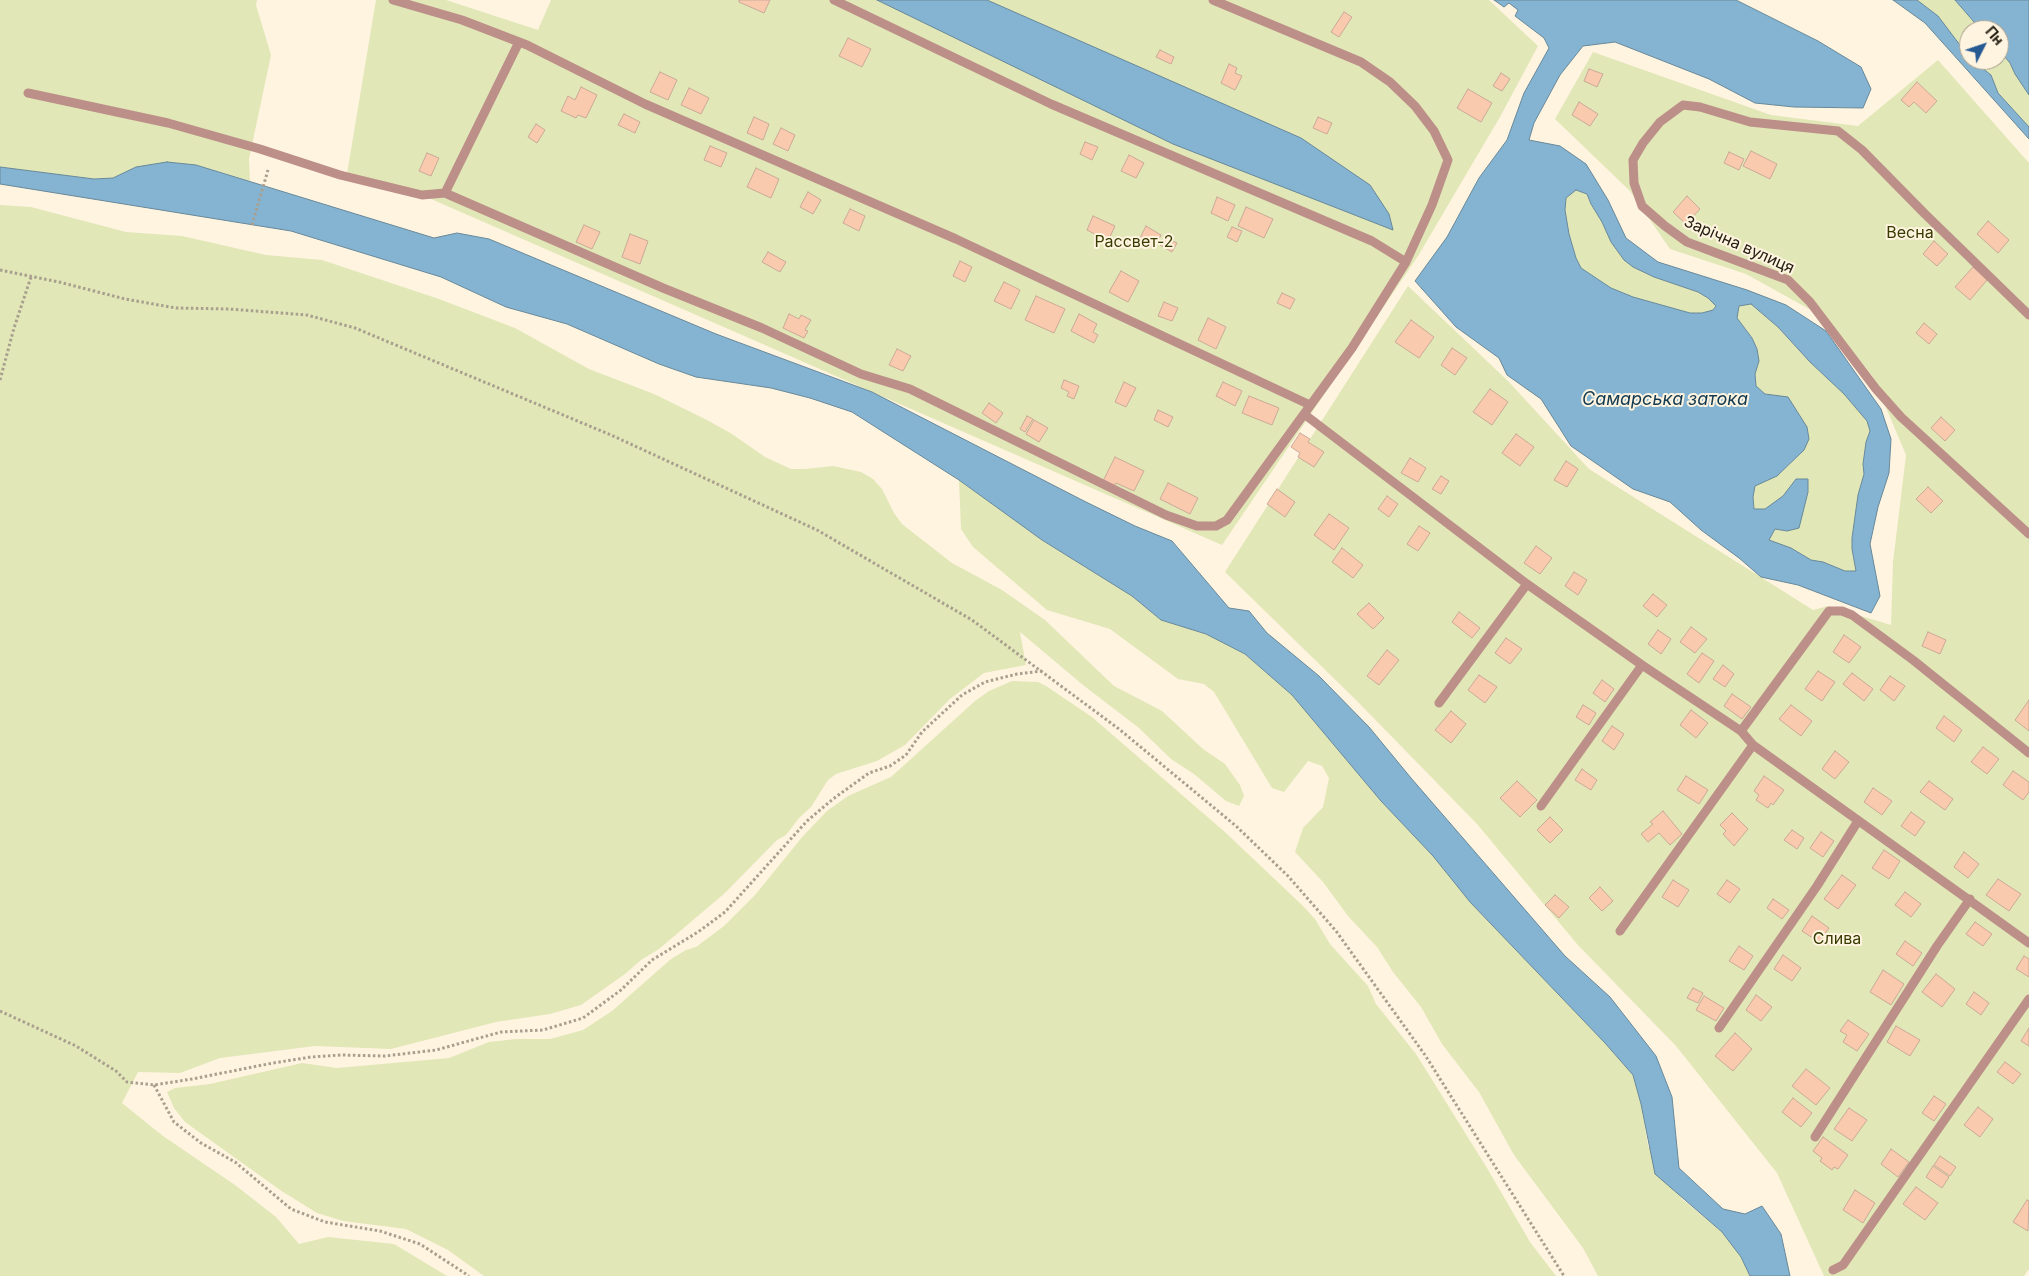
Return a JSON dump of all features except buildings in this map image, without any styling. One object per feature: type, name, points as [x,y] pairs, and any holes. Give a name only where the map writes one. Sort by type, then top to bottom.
[{"type":"lane","points":[[393,0],[462,20],[519,42],[645,104],[956,238],[1310,405]]},
{"type":"lane","points":[[834,0],[1051,104],[1372,241],[1406,262]]},
{"type":"lane","points":[[28,93],[168,122],[340,175],[422,195],[445,193],[663,288],[762,328],[861,374],[910,389],[1166,515],[1197,526],[1216,526],[1227,520],[1352,348],[1406,262],[1432,205],[1448,160],[1434,131],[1415,106],[1390,82],[1361,62],[1213,0]]},
{"type":"lane","points":[[445,193],[519,42]]},
{"type":"lane","name":"Зарічна вулиця","points":[[2029,314],[1925,214],[1862,150],[1838,131],[1750,122],[1700,107],[1683,106],[1660,122],[1643,143],[1633,160],[1634,183],[1642,206],[1665,226],[1688,242],[1788,280],[1810,302],[1876,389],[1901,416],[2029,534]]},
{"type":"lane","points":[[1304,414],[1528,584],[1642,665],[1742,731],[1753,744],[2029,943]]},
{"type":"lane","points":[[1439,703],[1528,584]]},
{"type":"lane","points":[[1742,731],[1829,611],[1842,611],[1852,615],[1913,660],[2029,753]]},
{"type":"lane","points":[[1541,806],[1642,665]]},
{"type":"lane","points":[[1620,931],[1753,744]]},
{"type":"lane","points":[[1719,1028],[1817,886],[1858,821]]},
{"type":"lane","points":[[1815,1137],[1927,962],[1970,900]]},
{"type":"lane","points":[[1833,1270],[1843,1265],[2029,999]]},
{"type":"path","points":[[252,225],[268,170]]},
{"type":"path","points":[[0,270],[59,282],[125,299],[176,308],[229,308],[307,315],[355,328],[611,435],[817,530],[972,620],[1119,729],[1236,826],[1288,876],[1330,924],[1425,1056],[1564,1276]]},
{"type":"path","points":[[0,380],[14,328],[31,277]]},
{"type":"path","points":[[0,1011],[76,1046],[116,1071],[127,1082],[154,1085],[192,1080],[274,1062],[311,1057],[341,1055],[385,1056],[436,1050],[501,1032],[543,1030],[583,1018],[621,990],[652,960],[698,932],[725,912],[807,821],[869,773],[890,766],[906,755],[922,732],[962,695],[985,682],[1017,674],[1042,671]]},
{"type":"path","points":[[154,1085],[174,1122],[201,1143],[235,1162],[291,1209],[325,1222],[380,1231],[420,1244],[469,1276]]},
{"type":"green space","points":[[0,0],[257,0],[256,5],[271,55],[249,159],[250,181],[196,165],[136,167],[113,178],[94,179],[0,167]]},
{"type":"green space","name":"Рассвет-2","points":[[376,0],[446,0],[538,30],[551,0],[1489,0],[1538,46],[1500,117],[1418,256],[1222,545],[422,195],[347,174]]},
{"type":"green space","points":[[1917,0],[1955,0],[1972,20],[1959,20],[1959,44],[1938,16]]},
{"type":"green space","name":"Слива","points":[[1593,52],[1771,115],[1858,126],[1938,60],[2029,163],[2029,1269],[2024,1276],[1824,1276],[1777,1173],[1676,1046],[1577,944],[1477,824],[1356,700],[1225,572],[1408,286],[1509,382],[1589,469],[1813,610],[1828,606],[1891,625],[1893,562],[1906,455],[1873,377],[1827,319],[1746,274],[1670,249],[1630,191],[1555,119]]},
{"type":"green space","points":[[2009,62],[2010,63],[2029,95],[2029,127],[1998,93],[1991,75],[1985,70],[2009,70]]},
{"type":"green space","points":[[1576,190],[1587,194],[1611,242],[1624,260],[1654,277],[1698,292],[1716,306],[1713,310],[1702,313],[1690,313],[1633,297],[1611,288],[1581,268],[1569,234],[1565,210],[1566,198]]},
{"type":"green space","points":[[0,205],[31,207],[126,232],[182,236],[266,255],[322,260],[439,299],[515,328],[589,369],[654,394],[707,420],[732,434],[765,457],[791,469],[833,466],[861,472],[873,479],[882,489],[902,524],[952,563],[1002,590],[1045,620],[1114,686],[1162,711],[1203,749],[1225,764],[1240,785],[1244,796],[1239,806],[1226,801],[1194,774],[1171,759],[1139,728],[1083,685],[1020,632],[1026,665],[984,673],[950,699],[905,745],[877,761],[836,774],[828,780],[811,807],[799,818],[786,835],[777,840],[725,893],[659,949],[641,960],[625,974],[581,1005],[550,1014],[496,1022],[391,1049],[315,1046],[220,1058],[180,1073],[138,1072],[122,1103],[163,1136],[235,1185],[276,1217],[299,1244],[328,1237],[394,1244],[447,1276],[0,1276]]},
{"type":"green space","points":[[1751,304],[1778,327],[1810,362],[1844,394],[1867,421],[1870,431],[1866,442],[1863,464],[1864,474],[1858,495],[1852,538],[1852,549],[1857,571],[1845,571],[1823,562],[1811,560],[1791,548],[1768,540],[1775,529],[1787,531],[1804,504],[1808,492],[1796,479],[1783,496],[1765,509],[1754,510],[1753,497],[1755,486],[1777,476],[1804,450],[1801,417],[1794,407],[1765,394],[1756,386],[1757,349],[1752,338],[1737,318],[1739,306]]},
{"type":"green space","points":[[959,480],[1042,540],[1132,596],[1161,620],[1206,634],[1245,654],[1292,695],[1381,801],[1433,856],[1470,902],[1605,1043],[1633,1075],[1641,1104],[1648,1146],[1682,1199],[1722,1232],[1741,1257],[1750,1276],[1598,1276],[1583,1248],[1514,1155],[1479,1092],[1442,1044],[1421,1007],[1393,972],[1377,947],[1348,916],[1323,882],[1295,852],[1303,828],[1323,807],[1329,778],[1322,766],[1308,761],[1284,792],[1272,788],[1214,692],[1204,684],[1178,679],[1110,629],[1047,610],[973,547],[961,529]]},
{"type":"green space","points":[[1012,681],[1038,682],[1092,717],[1226,833],[1315,919],[1330,944],[1368,986],[1376,1004],[1416,1054],[1487,1168],[1530,1242],[1556,1276],[484,1276],[448,1250],[406,1229],[343,1221],[317,1213],[280,1190],[185,1122],[174,1108],[167,1092],[175,1088],[210,1084],[302,1063],[337,1068],[449,1058],[489,1042],[516,1039],[550,1039],[583,1030],[612,1011],[671,959],[686,950],[696,947],[724,926],[755,895],[803,836],[827,811],[848,796],[891,777],[975,701],[989,691]]},
{"type":"water","points":[[877,0],[987,0],[1301,138],[1370,185],[1389,214],[1393,230],[1173,144]]},
{"type":"water","name":"Самарська затока","points":[[1494,0],[1736,0],[1818,41],[1861,67],[1871,89],[1863,108],[1794,107],[1755,103],[1709,79],[1615,42],[1583,46],[1560,75],[1534,123],[1529,140],[1560,146],[1586,164],[1608,200],[1626,238],[1658,262],[1747,290],[1786,305],[1826,331],[1881,409],[1891,439],[1889,473],[1878,507],[1870,544],[1880,596],[1871,613],[1798,585],[1761,577],[1701,530],[1670,502],[1633,489],[1571,446],[1541,399],[1507,375],[1499,358],[1456,327],[1415,281],[1447,237],[1479,178],[1507,140],[1524,93],[1549,48],[1544,38],[1515,16],[1518,10],[1509,3],[1504,7]],"holes":[[[1576,190],[1587,194],[1611,242],[1624,260],[1633,267],[1654,277],[1698,292],[1716,306],[1713,310],[1702,313],[1690,313],[1633,297],[1611,288],[1581,268],[1569,234],[1565,210],[1566,198]],[[1751,304],[1778,327],[1810,362],[1844,394],[1867,421],[1870,431],[1866,442],[1863,464],[1864,474],[1858,495],[1852,538],[1856,571],[1845,571],[1823,562],[1811,560],[1791,548],[1769,540],[1775,529],[1787,531],[1799,528],[1808,492],[1808,479],[1796,479],[1783,496],[1765,509],[1754,509],[1753,497],[1755,486],[1777,476],[1804,450],[1809,439],[1807,427],[1788,397],[1765,394],[1756,386],[1755,374],[1759,361],[1757,349],[1752,338],[1737,318],[1739,306]]]},
{"type":"water","points":[[1893,0],[1917,0],[1938,16],[1959,44],[1959,61],[1925,23]]},
{"type":"water","points":[[1955,0],[2029,0],[2029,95],[2009,62],[2009,20],[1972,20]]},
{"type":"water","points":[[1967,70],[1985,70],[1991,75],[1998,93],[2029,127],[2029,139]]},
{"type":"water","points":[[167,162],[196,165],[434,238],[457,233],[489,239],[716,334],[872,392],[1084,501],[1135,526],[1172,541],[1229,608],[1249,611],[1267,633],[1319,676],[1369,727],[1565,956],[1610,997],[1656,1056],[1672,1097],[1679,1168],[1723,1209],[1745,1214],[1762,1206],[1781,1234],[1790,1276],[1750,1276],[1741,1257],[1722,1232],[1655,1174],[1641,1104],[1633,1075],[1605,1043],[1470,902],[1433,856],[1381,801],[1292,695],[1245,654],[1206,634],[1161,620],[1132,596],[1042,540],[959,480],[852,412],[771,388],[696,377],[659,364],[567,324],[506,307],[441,277],[291,231],[0,184],[0,167],[94,179],[113,178],[136,167]]},
{"type":"park label","name":"Весна","points":[[1910,233]]}]
